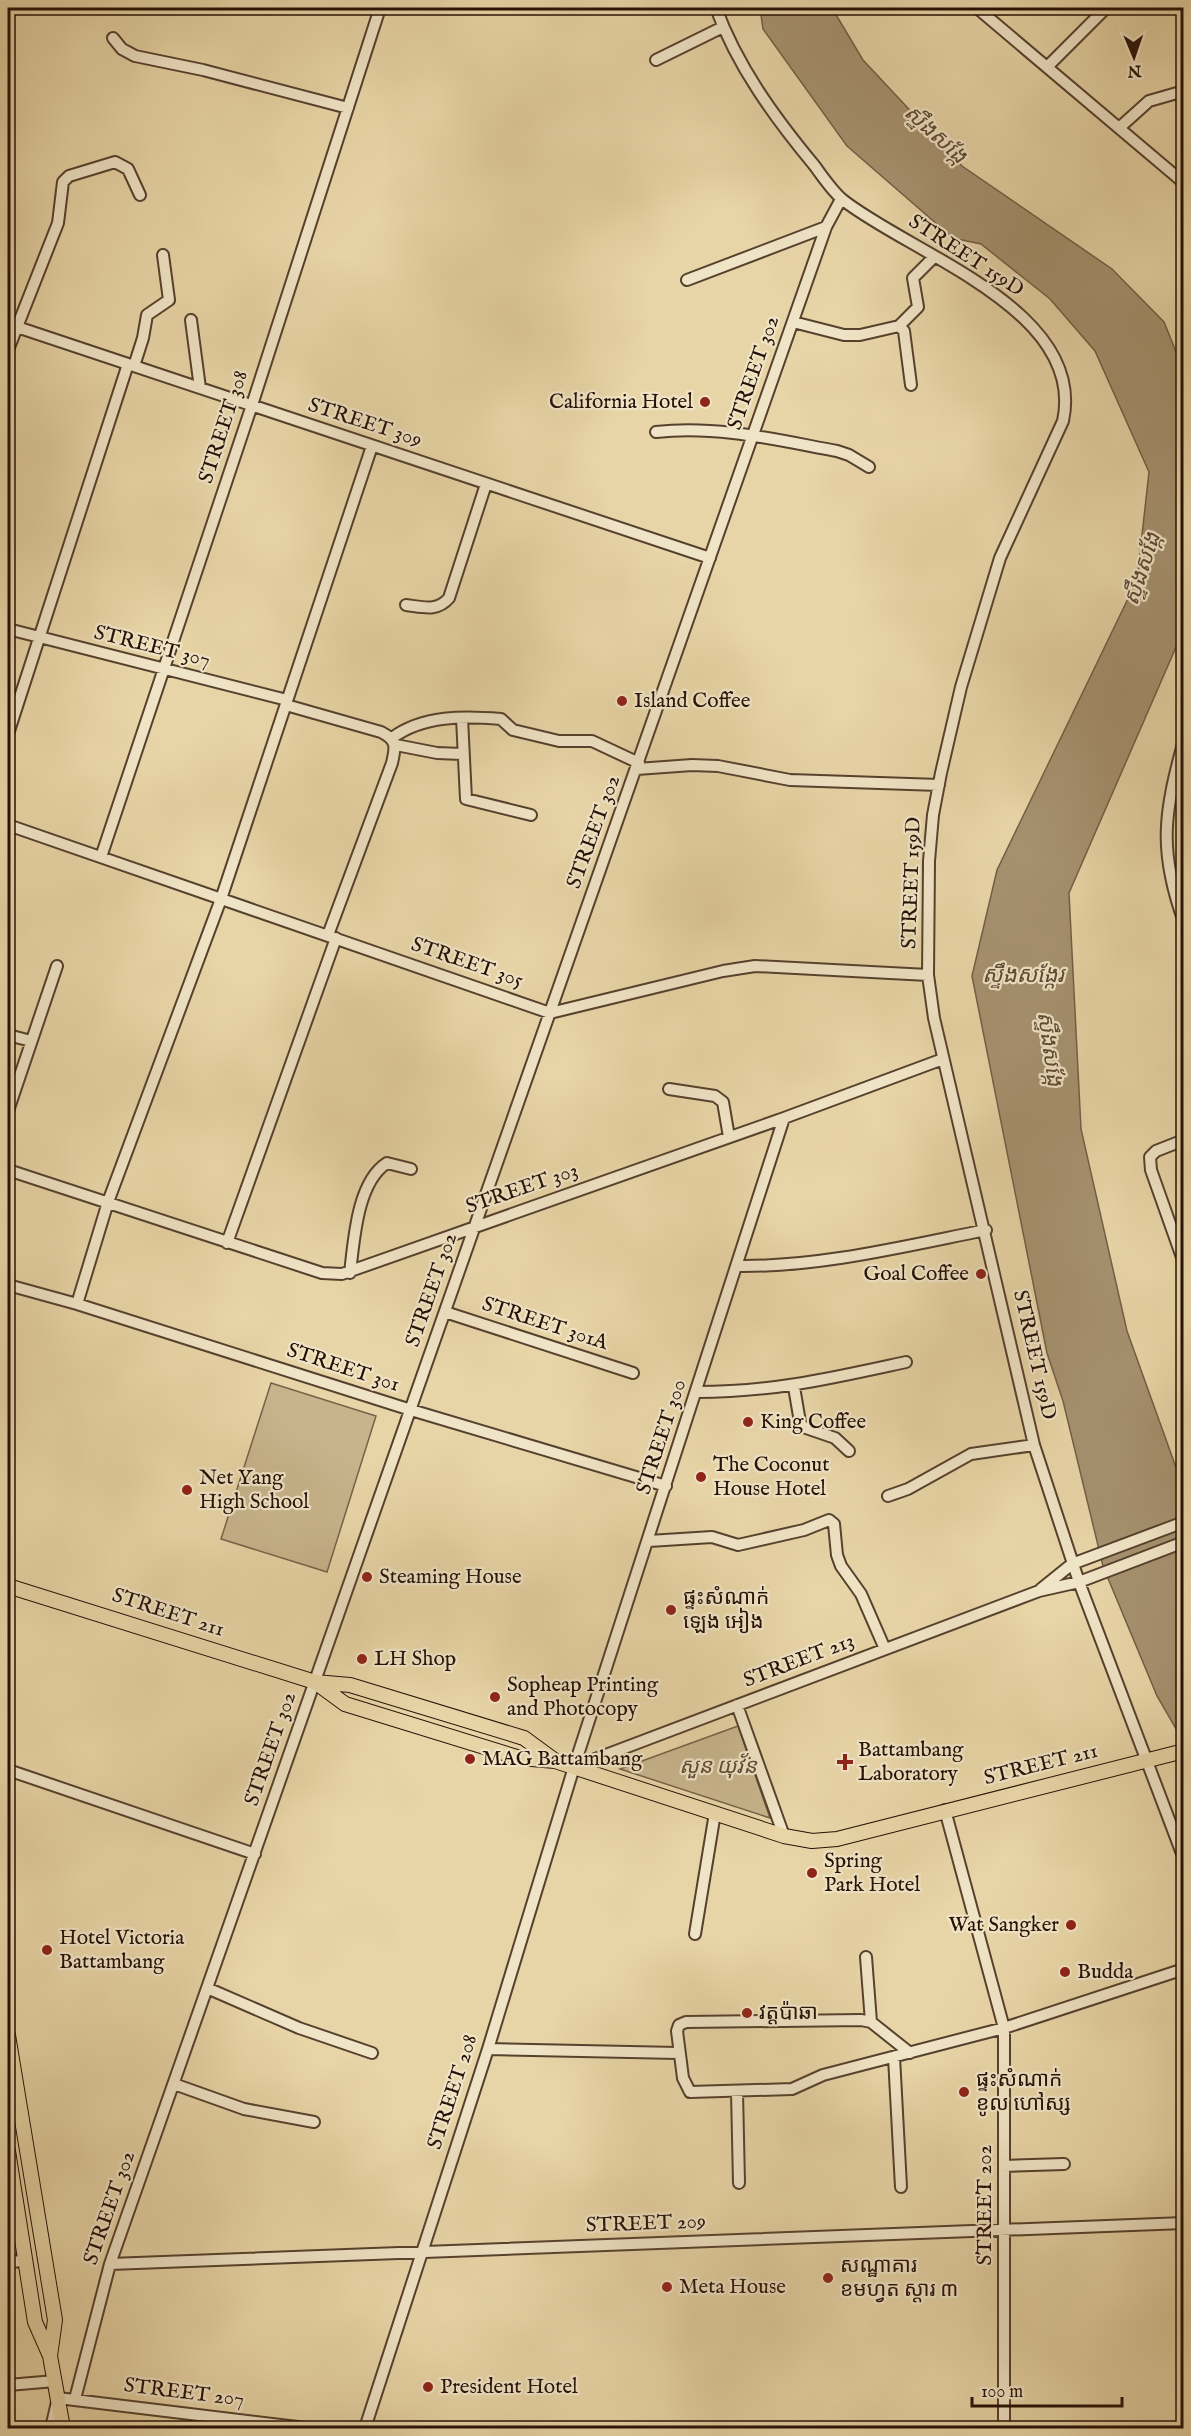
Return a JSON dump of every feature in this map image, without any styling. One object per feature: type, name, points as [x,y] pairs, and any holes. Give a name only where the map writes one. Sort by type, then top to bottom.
[{"type":"main road","name":"STREET 211","points":[[8,1586],[315,1682],[350,1684],[524,1738],[555,1761]]},
{"type":"main road","name":"STREET 211","points":[[315,1682],[345,1704],[520,1758],[555,1761],[784,1836],[812,1841],[837,1839],[1184,1751]]},
{"type":"main road","points":[[8,2035],[55,2320],[50,2355]]},
{"type":"main road","points":[[8,2151],[35,2322],[50,2355],[63,2428]]},
{"type":"street","name":"STREET 308","points":[[101,857],[252,405],[380,8]]},
{"type":"street","name":"STREET 159D","points":[[716,8],[723,27],[783,128],[842,200],[1007,303],[1046,343],[1058,366],[1067,405],[1055,441],[1000,558],[961,687],[939,785],[928,861],[928,975],[943,1059],[986,1230],[1034,1445],[1072,1563],[1152,1758],[1184,1859]]},
{"type":"street","points":[[977,8],[1184,183]]},
{"type":"street","points":[[1048,66],[1106,8]]},
{"type":"street","points":[[656,60],[723,27]]},
{"type":"street","points":[[113,38],[122,49],[135,56],[203,70],[348,108]]},
{"type":"street","points":[[1119,128],[1149,101],[1184,91]]},
{"type":"street","points":[[8,350],[11,325],[58,223],[63,182],[69,176],[115,162],[128,169],[140,195]]},
{"type":"street","name":"STREET 302","points":[[75,2399],[110,2264],[826,227],[842,200]]},
{"type":"street","points":[[687,280],[826,227]]},
{"type":"street","points":[[8,734],[131,365],[143,338],[147,315],[169,300],[163,255]]},
{"type":"street","points":[[793,322],[844,335],[860,335],[899,326],[918,307],[913,278],[934,257]]},
{"type":"street","points":[[191,320],[200,388]]},
{"type":"street","name":"STREET 309","points":[[11,325],[710,558]]},
{"type":"street","points":[[899,326],[903,331],[911,385]]},
{"type":"street","points":[[656,432],[681,429],[753,435],[837,451],[869,467]]},
{"type":"street","points":[[77,1304],[108,1202],[221,899],[372,446]]},
{"type":"street","points":[[406,605],[436,608],[449,598],[486,484]]},
{"type":"street","name":"STREET 307","points":[[8,629],[286,703],[381,732],[394,742],[436,753],[462,754]]},
{"type":"street","points":[[227,1243],[392,763],[394,742],[407,727],[423,721],[462,718],[501,719],[513,730],[520,732],[559,741],[592,741],[638,766],[718,766],[790,780],[939,785]]},
{"type":"street","points":[[462,718],[465,799],[531,815]]},
{"type":"street","points":[[1184,741],[1167,803],[1165,842],[1169,876],[1184,922]]},
{"type":"street","name":"STREET 305","points":[[8,825],[550,1013]]},
{"type":"street","points":[[8,1111],[57,966]]},
{"type":"street","points":[[550,1013],[723,971],[755,966],[928,975]]},
{"type":"street","points":[[8,1035],[31,1041]]},
{"type":"street","name":"STREET 303","points":[[8,1170],[322,1273],[350,1273],[943,1059]]},
{"type":"street","points":[[669,1089],[715,1096],[723,1102],[729,1137]]},
{"type":"street","name":"STREET 300","points":[[574,1767],[784,1118]]},
{"type":"street","points":[[1184,1140],[1156,1151],[1150,1157],[1151,1170],[1184,1263]]},
{"type":"street","points":[[350,1273],[358,1215],[377,1169],[387,1163],[411,1169]]},
{"type":"street","points":[[738,1266],[767,1267],[847,1257],[986,1230]]},
{"type":"street","name":"STREET 301","points":[[8,1285],[77,1304],[411,1410],[666,1486]]},
{"type":"street","name":"STREET 301A","points":[[445,1312],[633,1373]]},
{"type":"street","points":[[697,1392],[746,1392],[794,1387],[906,1362]]},
{"type":"street","points":[[794,1387],[800,1422],[803,1427],[835,1438],[849,1451]]},
{"type":"street","points":[[888,1496],[908,1489],[971,1454],[1034,1445]]},
{"type":"street","points":[[649,1541],[712,1537],[738,1545],[804,1530],[829,1520],[834,1524],[837,1555],[861,1594],[885,1649]]},
{"type":"street","name":"STREET 213","points":[[1039,1591],[1072,1563],[1184,1522]]},
{"type":"street","name":"STREET 213","points":[[574,1767],[1039,1591],[1079,1582],[1184,1542]]},
{"type":"street","points":[[737,1705],[784,1836]]},
{"type":"street","name":"STREET 208","points":[[366,2428],[488,2049],[574,1767]]},
{"type":"street","points":[[8,1770],[255,1854]]},
{"type":"street","name":"STREET 202","points":[[945,1810],[1004,2028],[1004,2428]]},
{"type":"street","points":[[695,1934],[715,1814]]},
{"type":"street","points":[[866,1957],[871,2022]]},
{"type":"street","points":[[910,2053],[871,2022],[861,2020],[686,2022],[679,2025],[677,2031],[683,2078],[690,2092],[792,2089],[823,2075],[894,2058],[1004,2028],[1184,1969]]},
{"type":"street","points":[[207,1988],[299,2028],[372,2053]]},
{"type":"street","points":[[488,2049],[678,2053]]},
{"type":"street","points":[[894,2058],[901,2187]]},
{"type":"street","points":[[174,2084],[244,2109],[314,2122]]},
{"type":"street","points":[[737,2092],[739,2183]]},
{"type":"street","points":[[1004,2166],[1064,2164]]},
{"type":"street","name":"STREET 209","points":[[110,2264],[1184,2223]]},
{"type":"street","points":[[8,2262],[25,2261]]},
{"type":"street","points":[[8,2385],[55,2381]]},
{"type":"street","points":[[51,2428],[58,2398]]},
{"type":"street","name":"STREET 207","points":[[58,2398],[306,2428]]},
{"type":"green space","points":[[271,1383],[376,1416],[327,1572],[221,1539]]},
{"type":"green space","name":"សួន យុវ័ន","points":[[738,1726],[770,1818],[620,1769]]},
{"type":"water","name":"ស្ទឹងសង្កែរ","points":[[760,8],[832,8],[863,60],[962,166],[1112,269],[1164,322],[1183,369],[1183,631],[1069,893],[1081,1129],[1127,1331],[1183,1487],[1183,1741],[1157,1696],[1107,1576],[1097,1574],[1103,1566],[1063,1401],[1047,1353],[972,976],[997,870],[1137,580],[1149,472],[1095,351],[1050,299],[981,244],[953,238],[847,146],[763,29]]},
{"type":"place","name":"California Hotel","points":[[705,402]]},
{"type":"place","name":"Island Coffee","points":[[622,701]]},
{"type":"place","name":"Goal Coffee","points":[[981,1274]]},
{"type":"place","name":"King Coffee","points":[[748,1422]]},
{"type":"place","name":"The Coconut House Hotel","points":[[701,1477]]},
{"type":"place","name":"Net Yang High School","points":[[187,1490]]},
{"type":"place","name":"Steaming House","points":[[367,1577]]},
{"type":"place","name":"ផ្ទះសំណាក់ ឡេង អៀង","points":[[671,1610]]},
{"type":"place","name":"LH Shop","points":[[362,1659]]},
{"type":"place","name":"Sopheap Printing and Photocopy","points":[[495,1697]]},
{"type":"place","name":"MAG Battambang","points":[[470,1759]]},
{"type":"place","name":"Battambang Laboratory","points":[[845,1762]]},
{"type":"place","name":"Spring Park Hotel","points":[[812,1873]]},
{"type":"place","name":"Wat Sangker","points":[[1071,1925]]},
{"type":"place","name":"Hotel Victoria Battambang","points":[[47,1950]]},
{"type":"place","name":"Budda","points":[[1065,1972]]},
{"type":"place","name":"វត្តប៉ាឆា","points":[[747,2013]]},
{"type":"place","name":"ផ្ទះសំណាក់ ខូល ហៅស្ស","points":[[964,2092]]},
{"type":"place","name":"សណ្ឋាគារ ខមហ្វត ស្តារ ៣","points":[[828,2278]]},
{"type":"place","name":"Meta House","points":[[667,2287]]},
{"type":"place","name":"President Hotel","points":[[428,2387]]},
{"type":"water label","name":"ស្ទឹងសង្កែ","points":[[935,135]]},
{"type":"water label","name":"ស្ទឹងសង្កែ","points":[[1143,569]]},
{"type":"water label","name":"ស្ទឹងសង្កែ","points":[[1049,1049]]}]
